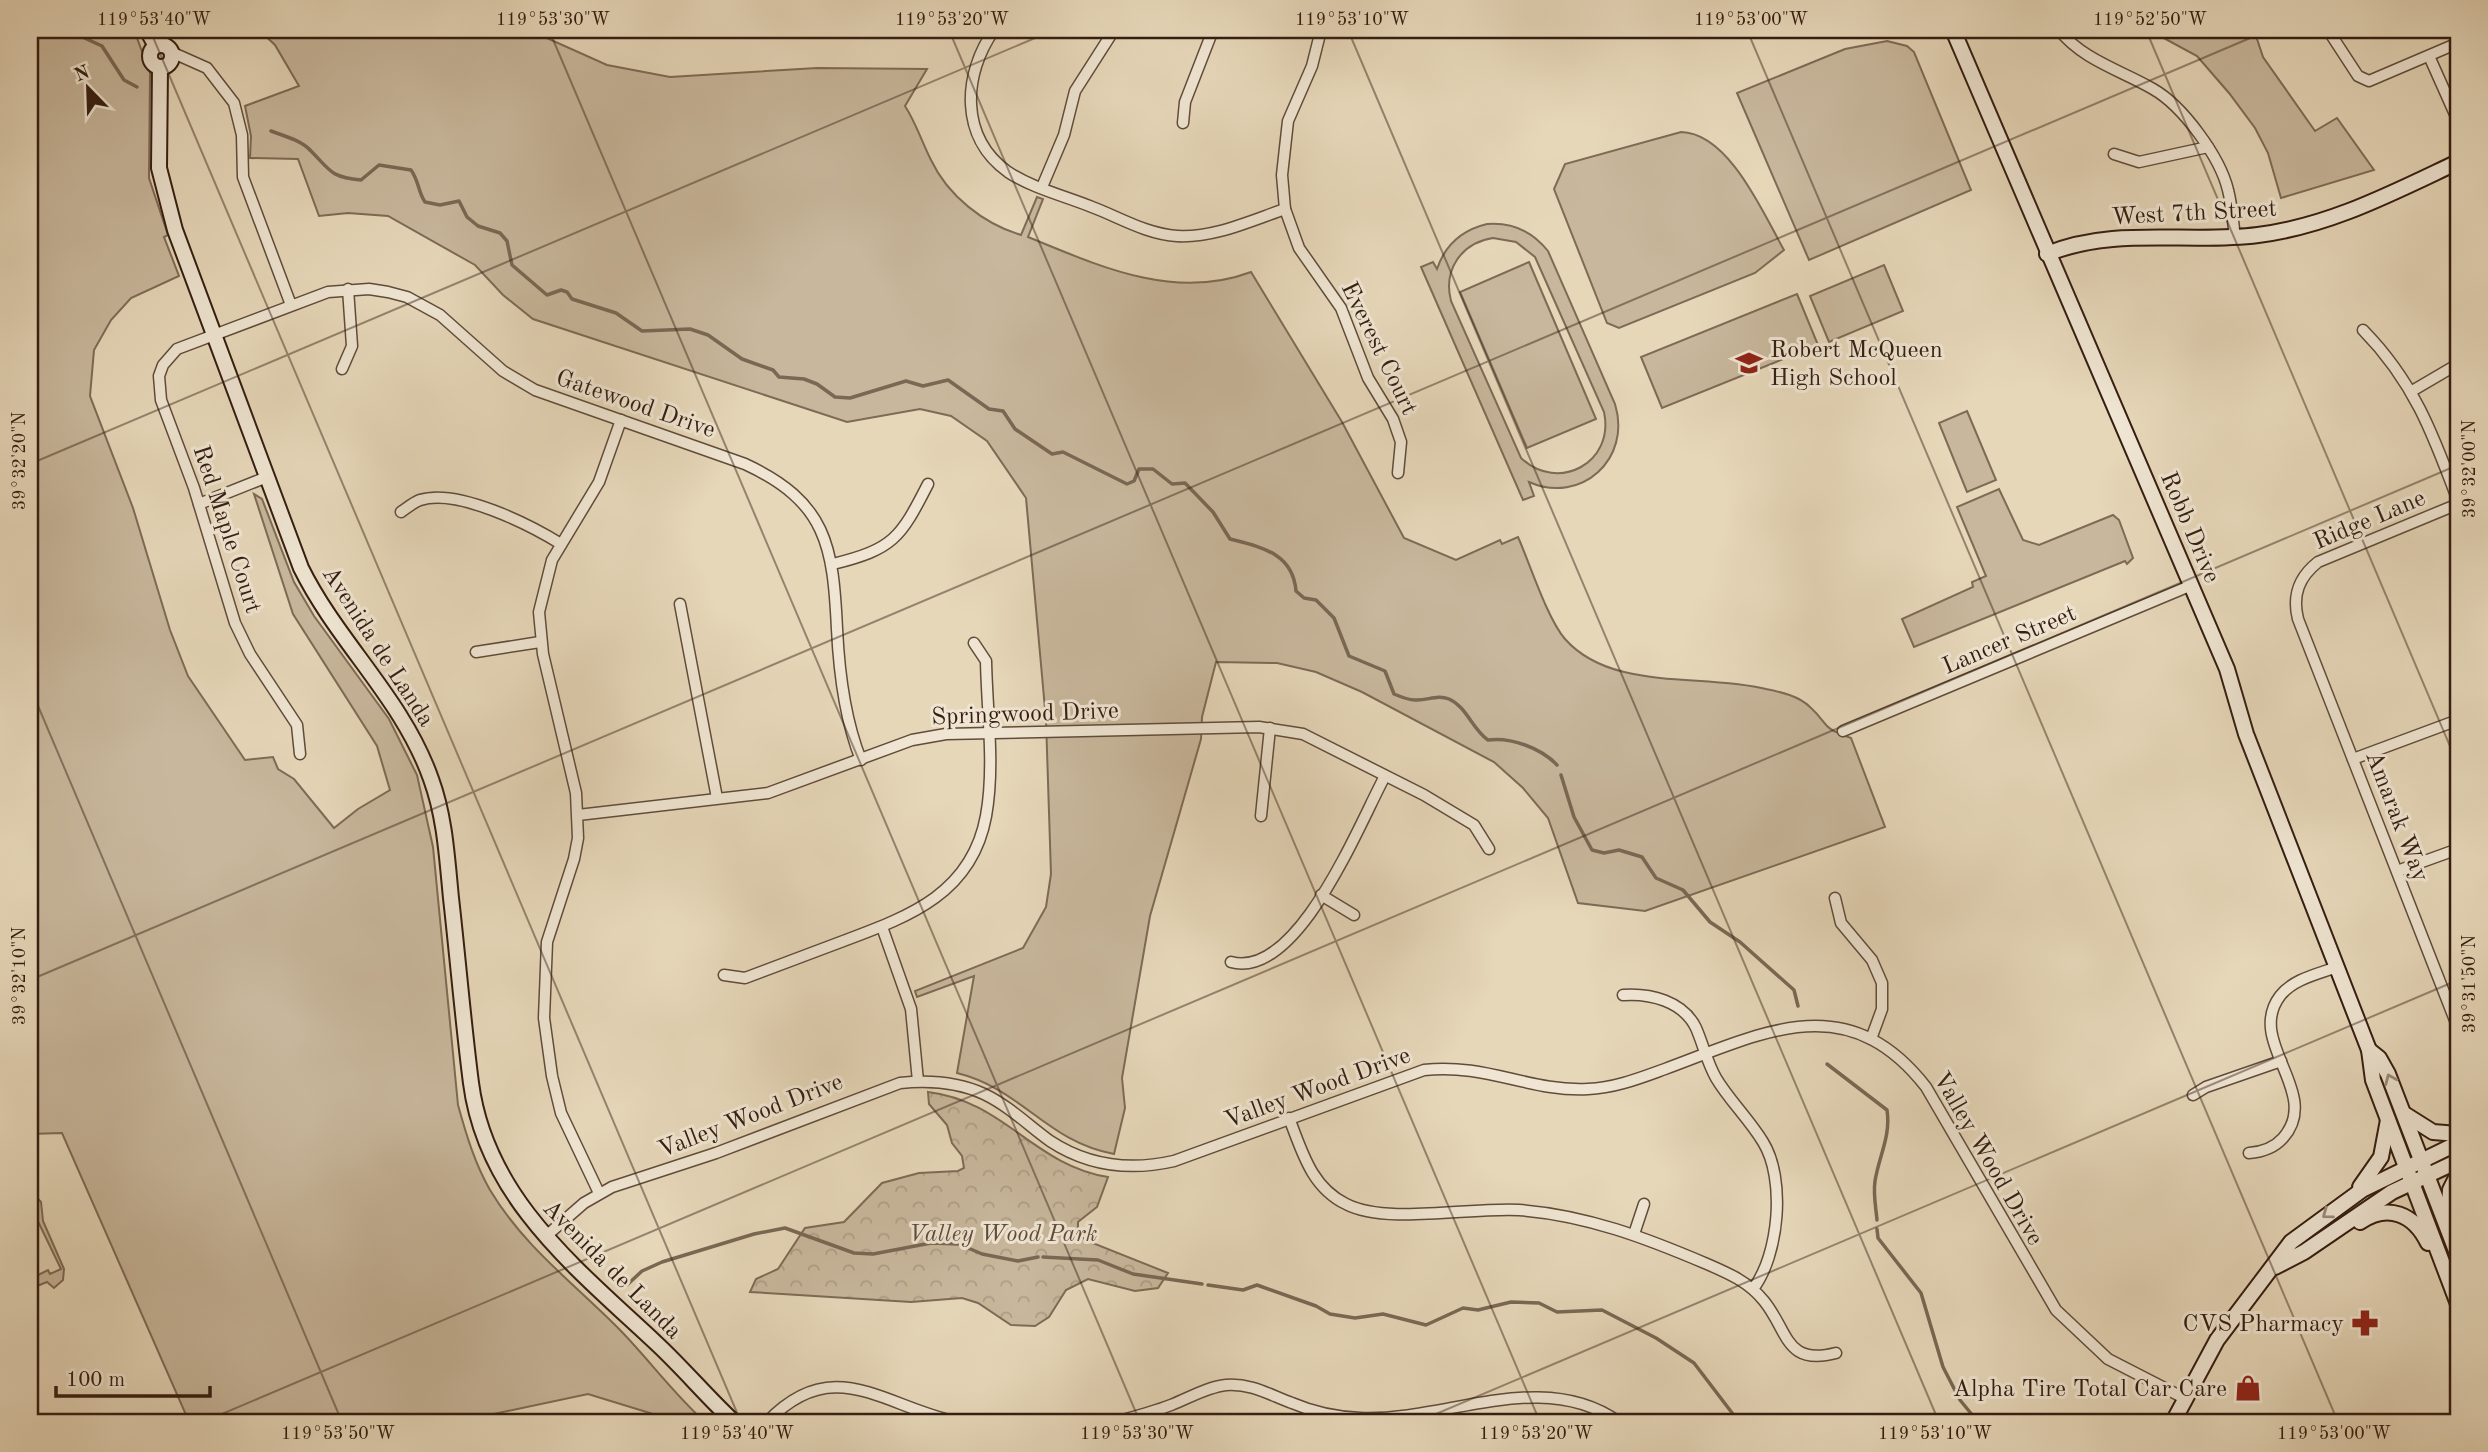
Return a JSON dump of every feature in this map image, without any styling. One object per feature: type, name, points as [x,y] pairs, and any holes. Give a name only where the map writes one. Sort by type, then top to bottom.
[{"type":"main road","name":"Avenida de Landa","points":[[147,30],[156,46],[150,57],[153,64],[160,66],[159,168],[162,187],[267,477],[313,593],[396,706],[419,748],[432,782],[445,842],[476,1112],[484,1139],[509,1190],[545,1237],[661,1347],[734,1422]]},
{"type":"main road","name":"Robb Drive","points":[[1953,30],[2227,669],[2246,734],[2369,1050],[2371,1073],[2458,1304]]},
{"type":"main road","points":[[156,46],[163,45],[171,52],[170,62],[160,66]]},
{"type":"main road","name":"West 7th Street","points":[[2047,254],[2076,244],[2106,239],[2235,238],[2288,230],[2327,220],[2458,162]]},
{"type":"main road","name":"Robb Drive","points":[[2369,1050],[2382,1063],[2458,1256]]},
{"type":"main road","points":[[2403,1112],[2432,1132],[2458,1134]]},
{"type":"main road","points":[[2352,1196],[2376,1166],[2388,1119]]},
{"type":"main road","points":[[2173,1422],[2217,1340],[2275,1267],[2291,1242],[2352,1196],[2406,1166],[2458,1143]]},
{"type":"main road","points":[[2312,1247],[2352,1217],[2412,1182],[2458,1161]]},
{"type":"main road","points":[[2448,1230],[2449,1190],[2458,1174]]},
{"type":"main road","points":[[2275,1267],[2337,1237],[2368,1216],[2392,1212],[2413,1221],[2443,1266]]},
{"type":"street","points":[[994,30],[977,58],[971,87],[974,126],[992,158],[1021,179],[1136,226],[1176,236],[1207,234],[1285,209]]},
{"type":"street","points":[[1042,187],[1064,135],[1078,85],[1114,30]]},
{"type":"street","points":[[1183,123],[1185,102],[1213,30]]},
{"type":"street","name":"Everest Court","points":[[1321,30],[1312,66],[1288,121],[1282,175],[1285,209],[1299,247],[1341,308],[1368,377],[1393,419],[1401,443],[1398,473]]},
{"type":"street","points":[[2059,30],[2080,51],[2166,98],[2208,147],[2228,191],[2235,238]]},
{"type":"street","points":[[2328,30],[2363,79],[2376,81],[2458,43]]},
{"type":"street","points":[[171,52],[207,68],[234,103],[242,135],[243,177],[291,305]]},
{"type":"street","points":[[2429,57],[2458,121]]},
{"type":"street","points":[[2114,154],[2139,162],[2208,147]]},
{"type":"street","points":[[342,369],[352,346],[348,289]]},
{"type":"street","name":"Gatewood Drive","points":[[214,333],[291,305],[348,289],[388,292],[424,305],[440,315],[518,381],[745,464],[781,484],[809,512],[820,529],[833,564],[837,631],[848,716],[861,760]]},
{"type":"street","points":[[2363,330],[2398,369],[2412,391],[2429,423],[2458,502]]},
{"type":"street","name":"Red Maple Court","points":[[214,333],[171,354],[163,365],[159,381],[162,400],[199,504],[235,623],[250,654],[296,725],[300,754]]},
{"type":"street","points":[[2412,391],[2458,364]]},
{"type":"street","points":[[599,1193],[561,1113],[548,1056],[544,1018],[547,942],[574,859],[578,815],[576,793],[540,642],[541,594],[561,544],[599,482],[621,420]]},
{"type":"street","points":[[199,504],[267,477]]},
{"type":"street","points":[[833,564],[864,556],[891,542],[910,520],[928,484]]},
{"type":"street","points":[[401,512],[421,500],[470,503],[513,517],[561,544]]},
{"type":"street","name":"Ridge Lane","points":[[2298,619],[2295,608],[2298,586],[2309,569],[2318,562],[2458,502]]},
{"type":"street","name":"Lancer Street","points":[[1843,731],[2192,585]]},
{"type":"street","points":[[680,604],[718,798]]},
{"type":"street","name":"Amarak Way","points":[[2298,619],[2458,1028]]},
{"type":"street","points":[[476,652],[540,642]]},
{"type":"street","points":[[724,975],[746,978],[908,916],[940,896],[974,853],[984,827],[989,799],[986,662],[974,643]]},
{"type":"street","points":[[2353,760],[2458,720]]},
{"type":"street","points":[[1261,816],[1270,728]]},
{"type":"street","name":"Springwood Drive","points":[[578,815],[778,790],[929,736],[1270,728],[1315,740],[1462,816],[1483,836],[1489,849]]},
{"type":"street","points":[[1231,962],[1254,964],[1272,954],[1294,935],[1321,895],[1385,776]]},
{"type":"street","points":[[2397,871],[2458,849]]},
{"type":"street","points":[[1321,895],[1354,915]]},
{"type":"street","points":[[1835,898],[1841,923],[1872,960],[1882,983],[1882,1009],[1871,1039]]},
{"type":"street","points":[[881,927],[911,1009],[918,1081]]},
{"type":"street","points":[[2249,1153],[2275,1145],[2292,1123],[2295,1099],[2270,1028],[2272,1012],[2278,999],[2293,984],[2337,967]]},
{"type":"street","points":[[1623,995],[1647,993],[1682,1010],[1695,1026],[1718,1081],[1763,1142],[1774,1169],[1774,1243],[1766,1270],[1753,1289]]},
{"type":"street","name":"Valley Wood Drive","points":[[545,1237],[599,1193],[802,1121],[882,1087],[918,1081],[949,1083],[985,1094],[1067,1151],[1121,1167],[1174,1161],[1424,1070],[1464,1068],[1546,1086],[1587,1089],[1628,1082],[1760,1034],[1796,1025],[1835,1027],[1871,1039],[1900,1058],[1926,1087],[2056,1310],[2108,1359],[2184,1398]]},
{"type":"street","points":[[2193,1096],[2206,1087],[2281,1061]]},
{"type":"street","points":[[1289,1118],[1315,1178],[1335,1197],[1360,1210],[1387,1213],[1518,1210],[1580,1219],[1633,1234],[1728,1273],[1753,1289],[1795,1348],[1814,1358],[1836,1353]]},
{"type":"street","points":[[1633,1234],[1644,1204]]},
{"type":"street","points":[[1115,1422],[1147,1418],[1210,1388],[1237,1385],[1264,1391],[1311,1410],[1358,1418],[1381,1418],[1550,1397],[1586,1404],[1619,1422]]},
{"type":"street","points":[[767,1422],[779,1410],[804,1394],[846,1386],[876,1392],[931,1416],[957,1422]]},
{"type":"street","points":[[1308,1422],[1311,1410]]},
{"type":"green space","points":[[30,30],[134,30],[150,73],[149,178],[168,235],[164,237],[179,276],[131,298],[111,320],[94,350],[90,396],[133,508],[170,630],[188,676],[245,760],[273,757],[278,769],[294,779],[334,828],[358,809],[390,790],[377,746],[293,614],[254,494],[262,499],[294,582],[314,616],[389,719],[417,775],[433,847],[458,1105],[471,1149],[485,1180],[518,1230],[621,1331],[705,1422],[667,1422],[653,1414],[588,1394],[489,1415],[473,1422],[183,1422],[187,1417],[62,1133],[30,1134]]},
{"type":"green space","points":[[259,30],[529,30],[607,65],[670,77],[817,68],[927,69],[905,106],[938,173],[968,207],[994,224],[1021,235],[1037,197],[1043,199],[1028,237],[1082,259],[1137,276],[1194,283],[1222,280],[1251,272],[1342,422],[1404,538],[1456,560],[1500,540],[1502,544],[1518,537],[1558,630],[1585,656],[1607,667],[1632,674],[1741,684],[1789,695],[1806,703],[1829,728],[1851,738],[1885,827],[1645,911],[1578,903],[1548,818],[1523,788],[1494,762],[1362,692],[1316,672],[1277,663],[1216,662],[1202,717],[1201,739],[1150,916],[1122,1078],[1125,1108],[1114,1154],[1070,1139],[1000,1091],[957,1073],[974,976],[917,997],[915,991],[1023,948],[1046,907],[1051,874],[1046,720],[1026,498],[987,441],[951,416],[920,409],[847,422],[533,319],[503,295],[475,265],[388,216],[348,213],[319,216],[298,159],[250,158],[251,136],[245,106],[299,86],[275,45]]},
{"type":"green space","points":[[2149,30],[2254,30],[2263,57],[2315,131],[2337,118],[2374,170],[2281,198],[2268,153],[2255,128],[2229,93],[2197,56]]},
{"type":"green space","points":[[1887,41],[1907,46],[1914,52],[1971,190],[1809,260],[1737,93],[1845,49]]},
{"type":"green space","points":[[1681,132],[1698,136],[1729,160],[1755,197],[1784,250],[1755,273],[1619,328],[1607,323],[1554,189],[1565,164]]},
{"type":"green space","points":[[1487,224],[1513,226],[1535,238],[1548,251],[1615,404],[1618,424],[1616,443],[1609,459],[1598,472],[1584,482],[1567,487],[1548,488],[1529,482],[1534,496],[1523,500],[1421,267],[1433,262],[1437,269],[1450,246],[1462,235]],"holes":[[[1493,238],[1516,242],[1535,257],[1604,412],[1605,430],[1601,446],[1592,458],[1580,467],[1566,472],[1551,473],[1536,468],[1521,458],[1451,301],[1449,290],[1452,269],[1464,252]]]},
{"type":"green space","points":[[1529,262],[1596,419],[1527,448],[1460,292]]},
{"type":"green space","points":[[1884,265],[1903,311],[1829,342],[1810,296]]},
{"type":"green space","points":[[1797,294],[1818,345],[1662,408],[1641,357]]},
{"type":"green space","points":[[1967,411],[1996,480],[1967,492],[1939,423]]},
{"type":"green space","points":[[1999,489],[2023,540],[2039,545],[2113,515],[2119,520],[2133,558],[2127,564],[2125,561],[1914,647],[1902,619],[1973,587],[1972,582],[1986,576],[1957,507]]},
{"type":"green space","name":"Valley Wood Park","points":[[928,1092],[978,1107],[1059,1160],[1108,1177],[1097,1207],[1078,1222],[1078,1231],[1085,1240],[1168,1273],[1158,1288],[1135,1291],[1088,1279],[1066,1290],[1049,1317],[1035,1326],[1011,1325],[978,1303],[962,1298],[911,1302],[750,1292],[756,1279],[778,1269],[805,1228],[844,1222],[882,1183],[919,1173],[958,1171],[964,1168],[962,1156],[952,1143],[947,1125],[929,1104]]},
{"type":"green space","points":[[30,1190],[41,1202],[43,1221],[64,1269],[63,1280],[54,1288],[47,1282],[30,1289],[30,1283],[35,1281],[34,1277],[48,1270],[50,1274],[61,1269],[32,1209]]},
{"type":"waterway","points":[[67,30],[102,46],[124,80],[137,87]]},
{"type":"waterway","points":[[271,131],[302,144],[332,172],[343,177],[361,180],[379,165],[411,170],[425,202],[440,205],[459,201],[467,217],[478,226],[500,233],[507,241],[512,265],[547,295],[561,290],[567,292],[572,299],[616,313],[642,331],[690,329],[708,335],[742,359],[773,370],[779,377],[804,379],[817,384],[835,397],[850,398],[906,381],[923,386],[948,380],[989,409],[1003,411],[1015,429],[1052,454],[1063,452],[1127,484],[1134,481],[1139,469],[1153,469],[1172,484],[1185,483],[1213,512],[1230,539],[1264,549],[1282,560],[1294,578],[1296,591],[1304,598],[1316,600],[1334,618],[1349,656],[1385,671],[1394,694],[1412,700],[1440,697],[1449,699],[1460,707],[1488,740],[1506,740],[1525,745],[1557,765]]},
{"type":"waterway","points":[[1561,775],[1574,817],[1592,850],[1604,853],[1619,850],[1642,857],[1656,878],[1683,890],[1710,922],[1740,942],[1794,990],[1798,1006]]},
{"type":"waterway","points":[[1827,1064],[1887,1110],[1886,1137],[1874,1186],[1877,1220]]},
{"type":"waterway","points":[[627,1285],[642,1271],[662,1262],[754,1234],[785,1228],[854,1253],[873,1254],[931,1243],[959,1244],[982,1254],[1018,1261],[1038,1257]]},
{"type":"waterway","points":[[1877,1229],[1878,1238],[1921,1293],[1943,1367],[1960,1400],[1978,1422]]},
{"type":"waterway","points":[[1043,1257],[1098,1260],[1133,1274],[1202,1284]]},
{"type":"waterway","points":[[1208,1285],[1243,1290],[1257,1285],[1316,1306],[1330,1314],[1355,1318],[1383,1314],[1426,1325],[1463,1308],[1478,1310],[1511,1302],[1539,1303],[1557,1312],[1602,1310],[1656,1338],[1694,1363],[1739,1422]]},
{"type":"place","name":"Robert McQueen High School","points":[[1749,363]]},
{"type":"place","name":"CVS Pharmacy","points":[[2365,1323]]},
{"type":"place","name":"Alpha Tire Total Car Care","points":[[2248,1388]]}]
